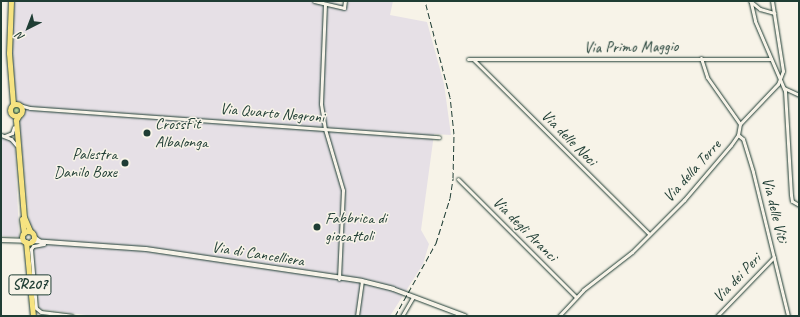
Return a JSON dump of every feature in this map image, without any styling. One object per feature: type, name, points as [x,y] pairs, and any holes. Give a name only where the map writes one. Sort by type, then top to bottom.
[{"type":"main road","name":"SR207","points":[[11,1],[9,53],[16,103],[20,112]]},
{"type":"main road","name":"SR207","points":[[16,103],[10,108],[14,127],[28,239],[27,254],[33,316]]},
{"type":"main road","points":[[12,115],[20,112]]},
{"type":"main road","points":[[20,112],[16,120],[24,217],[30,231],[28,239]]},
{"type":"street","points":[[314,1],[344,8],[345,1]]},
{"type":"street","points":[[701,58],[707,77],[740,124],[779,81],[783,71],[772,1]]},
{"type":"street","points":[[751,2],[774,13]]},
{"type":"street","points":[[751,2],[779,81],[784,88],[787,106],[792,201],[799,205]]},
{"type":"street","points":[[325,4],[321,100],[325,129],[343,190],[339,279]]},
{"type":"street","name":"Via Primo Maggio","points":[[468,59],[701,58],[771,60]]},
{"type":"street","name":"Via delle Noci","points":[[473,59],[648,234]]},
{"type":"street","points":[[784,88],[799,95]]},
{"type":"street","name":"Via Quarto Negroni","points":[[16,103],[30,108],[439,137]]},
{"type":"street","name":"Via Quarto Negroni","points":[[20,112],[30,108]]},
{"type":"street","name":"Via della Torre","points":[[559,316],[576,297],[632,252],[692,190],[738,135],[740,124]]},
{"type":"street","points":[[2,136],[10,134],[14,127]]},
{"type":"street","name":"Via delle Viti","points":[[738,135],[742,139],[753,172],[788,316]]},
{"type":"street","points":[[2,136],[11,139],[16,145]]},
{"type":"street","name":"Via degli Aranci","points":[[458,179],[576,297]]},
{"type":"street","points":[[1,240],[16,241],[28,239]]},
{"type":"street","name":"Via di Cancelliera","points":[[28,239],[43,243],[140,248],[339,279],[362,281],[385,286],[465,316]]},
{"type":"street","points":[[43,243],[33,246],[31,249],[36,308],[39,312],[72,316]]},
{"type":"street","name":"Via dei Peri","points":[[717,316],[774,257]]},
{"type":"street","points":[[357,316],[362,281]]},
{"type":"street","points":[[402,316],[412,297]]},
{"type":"shaded area","points":[[14,1],[329,1],[347,6],[348,1],[393,1],[390,15],[427,22],[444,84],[451,135],[434,134],[421,230],[429,244],[423,264],[390,316],[94,316],[39,309],[12,55]]},
{"type":"shaded area","points":[[1,137],[11,141],[15,146],[19,237],[1,236]]},
{"type":"green space","points":[[14,105],[18,105],[20,106],[20,114],[14,115],[11,112],[11,108]]},
{"type":"railway","points":[[395,316],[436,243],[450,198],[453,178],[454,134],[450,97],[425,1]]},
{"type":"place","name":"CrossFit Albalonga","points":[[147,133]]},
{"type":"place","name":"Palestra Danilo Boxe","points":[[125,163]]},
{"type":"place","name":"Fabbrica di giocattoli","points":[[317,227]]}]
